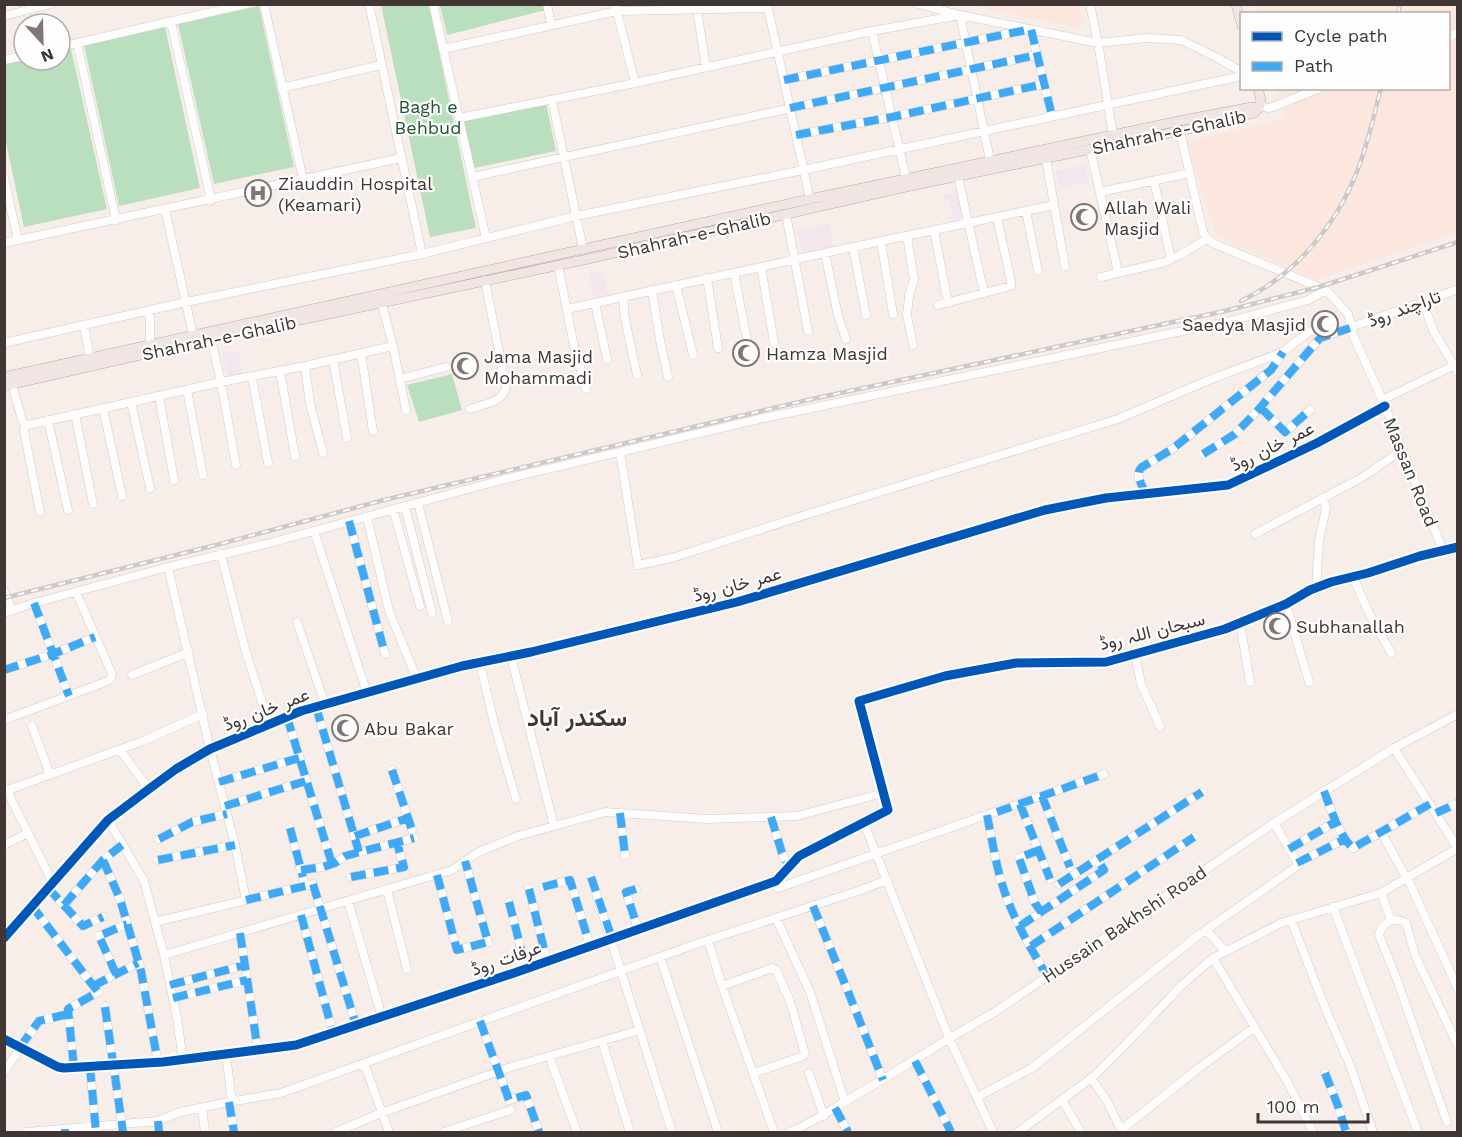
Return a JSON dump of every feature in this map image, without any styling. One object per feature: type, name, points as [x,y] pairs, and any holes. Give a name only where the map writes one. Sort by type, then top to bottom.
[{"type":"main road","points":[[1236,4],[1240,19]]},
{"type":"main road","points":[[1258,90],[1260,107]]},
{"type":"main road","name":"Shahrah-e-Ghalib","points":[[8,382],[210,335],[558,265],[786,214],[1180,131],[1254,113],[1260,107]]},
{"type":"main road","name":"Shahrah-e-Ghalib","points":[[380,299],[583,249],[906,178],[1260,107]]},
{"type":"main road","name":"Shahrah-e-Ghalib","points":[[8,382],[90,358],[193,335],[210,335]]},
{"type":"street","points":[[4,16],[50,4]]},
{"type":"street","points":[[72,44],[246,4]]},
{"type":"street","points":[[264,4],[303,179]]},
{"type":"street","points":[[369,4],[422,254]]},
{"type":"street","points":[[433,4],[486,238]]},
{"type":"street","points":[[547,4],[551,25]]},
{"type":"street","points":[[918,4],[960,15],[1098,43],[1146,38],[1181,40],[1216,57],[1240,73]]},
{"type":"street","points":[[1090,4],[1113,135]]},
{"type":"street","points":[[443,49],[616,8],[698,10],[767,6],[810,199]]},
{"type":"street","points":[[616,8],[635,83]]},
{"type":"street","points":[[698,10],[706,68]]},
{"type":"street","points":[[459,118],[635,83],[872,31],[960,15]]},
{"type":"street","points":[[960,15],[990,160]]},
{"type":"street","points":[[171,22],[211,200]]},
{"type":"street","points":[[784,80],[1031,29]]},
{"type":"street","points":[[1031,29],[1052,116]]},
{"type":"street","points":[[872,31],[906,178]]},
{"type":"street","points":[[77,43],[116,220]]},
{"type":"street","points":[[472,177],[1037,55]]},
{"type":"street","points":[[282,88],[381,65]]},
{"type":"street","points":[[4,343],[186,302],[422,254],[576,216],[1109,105],[1240,74]]},
{"type":"street","points":[[796,135],[1044,84]]},
{"type":"street","points":[[1260,107],[1273,107],[1315,90]]},
{"type":"street","points":[[552,100],[583,249]]},
{"type":"street","points":[[1180,131],[1203,232],[1207,239],[1326,290]]},
{"type":"street","points":[[1090,149],[1118,272]]},
{"type":"street","points":[[4,243],[401,158]]},
{"type":"street","points":[[1046,159],[1065,266]]},
{"type":"street","points":[[1100,192],[1190,173]]},
{"type":"street","points":[[958,177],[984,293]]},
{"type":"street","points":[[4,178],[18,240]]},
{"type":"street","points":[[1154,181],[1171,259]]},
{"type":"street","points":[[567,309],[1054,205]]},
{"type":"street","points":[[165,210],[193,335]]},
{"type":"street","points":[[1026,211],[1038,271]]},
{"type":"street","points":[[786,214],[808,331]]},
{"type":"street","points":[[938,305],[1012,284],[997,218]]},
{"type":"street","points":[[934,230],[948,303]]},
{"type":"street","points":[[907,236],[914,279],[907,315],[913,345]]},
{"type":"street","points":[[1101,276],[1165,262],[1207,239]]},
{"type":"street","points":[[880,241],[893,314]]},
{"type":"street","points":[[853,247],[866,315]]},
{"type":"street","points":[[825,253],[838,316],[846,339]]},
{"type":"street","points":[[558,265],[574,346],[586,389]]},
{"type":"street","points":[[761,267],[774,342]]},
{"type":"street","points":[[734,273],[749,350]]},
{"type":"street","points":[[707,278],[718,348]]},
{"type":"street","points":[[470,409],[495,401],[504,394],[506,388],[485,280]]},
{"type":"street","points":[[676,285],[693,355]]},
{"type":"street","name":"تاراچند روڈ","points":[[1283,352],[1310,331],[1316,331],[1320,338],[1458,289]]},
{"type":"street","points":[[4,591],[8,612],[168,567],[314,531],[505,479],[764,418],[1231,321],[1308,300],[1326,290]]},
{"type":"street","name":"Massan Road","points":[[1326,290],[1348,314],[1350,328],[1443,550]]},
{"type":"street","points":[[652,291],[668,377]]},
{"type":"street","points":[[623,297],[625,319],[637,375]]},
{"type":"street","points":[[380,299],[393,346],[406,410]]},
{"type":"street","points":[[1423,302],[1434,332],[1455,369]]},
{"type":"street","points":[[595,303],[607,359]]},
{"type":"street","points":[[150,310],[150,345]]},
{"type":"street","points":[[84,325],[90,358]]},
{"type":"street","points":[[210,335],[236,465]]},
{"type":"street","points":[[1203,454],[1235,434],[1320,338]]},
{"type":"street","points":[[25,424],[393,346]]},
{"type":"street","points":[[620,452],[638,565],[672,558],[1118,419],[1209,380],[1283,352]]},
{"type":"street","points":[[1146,494],[1138,474],[1139,470],[1171,450],[1271,370],[1283,352]]},
{"type":"street","points":[[361,353],[373,431]]},
{"type":"street","points":[[333,360],[347,438]]},
{"type":"street","points":[[305,366],[310,404],[323,453]]},
{"type":"street","points":[[400,379],[446,367]]},
{"type":"street","name":"عمر خان روڈ","points":[[4,938],[108,820],[176,769],[210,749],[269,724],[325,704],[462,666],[737,602],[1045,510],[1107,498],[1228,485],[1317,443],[1383,403],[1455,369]]},
{"type":"street","points":[[280,371],[295,456]]},
{"type":"street","points":[[252,376],[268,463]]},
{"type":"street","points":[[8,382],[25,424],[24,432],[40,512]]},
{"type":"street","points":[[187,390],[203,475]]},
{"type":"street","points":[[159,396],[174,480]]},
{"type":"street","points":[[131,402],[150,488]]},
{"type":"street","points":[[103,408],[122,496]]},
{"type":"street","points":[[1260,408],[1285,432],[1310,410]]},
{"type":"street","points":[[75,414],[93,504]]},
{"type":"street","points":[[48,420],[68,510]]},
{"type":"street","points":[[1255,534],[1363,477],[1402,450]]},
{"type":"street","points":[[1316,588],[1319,541],[1326,508],[1323,498]]},
{"type":"street","points":[[418,503],[448,621]]},
{"type":"street","points":[[405,506],[432,613]]},
{"type":"street","points":[[393,509],[420,606]]},
{"type":"street","points":[[367,517],[389,611],[417,679]]},
{"type":"street","points":[[349,521],[385,654]]},
{"type":"street","points":[[314,531],[367,693]]},
{"type":"street","name":"سبحان اللہ روڈ","points":[[884,793],[859,700],[945,676],[1016,663],[1106,662],[1225,629],[1286,604],[1331,582],[1458,547]]},
{"type":"street","points":[[221,554],[245,649],[269,724]]},
{"type":"street","points":[[168,567],[210,749],[235,844],[246,900]]},
{"type":"street","points":[[1353,577],[1391,653]]},
{"type":"street","points":[[4,720],[111,678],[112,674],[76,592]]},
{"type":"street","points":[[34,603],[69,696]]},
{"type":"street","points":[[1286,604],[1309,682]]},
{"type":"street","points":[[297,622],[325,704]]},
{"type":"street","points":[[1240,623],[1250,681]]},
{"type":"street","points":[[4,670],[95,637]]},
{"type":"street","points":[[132,675],[189,652]]},
{"type":"street","points":[[1135,654],[1141,684],[1160,726]]},
{"type":"street","points":[[511,656],[554,826]]},
{"type":"street","points":[[480,663],[494,723],[516,799]]},
{"type":"street","points":[[316,707],[359,852]]},
{"type":"street","points":[[103,934],[100,919],[83,926],[50,885],[28,833],[8,804],[6,787],[50,775],[120,750],[203,714]]},
{"type":"street","name":"Hussain Bakhshi Road","points":[[790,1132],[824,1116],[995,1012],[1274,823],[1394,748],[1458,714]]},
{"type":"street","points":[[287,717],[332,864]]},
{"type":"street","points":[[32,726],[50,775]]},
{"type":"street","points":[[1018,1132],[1091,1078],[1182,985],[1213,958],[1281,923],[1381,893],[1457,845],[1394,748]]},
{"type":"street","points":[[120,750],[149,789]]},
{"type":"street","points":[[219,782],[299,758]]},
{"type":"street","points":[[301,870],[332,864],[345,856],[397,843],[413,834],[392,770]]},
{"type":"street","points":[[776,881],[778,888],[1104,774]]},
{"type":"street","points":[[159,839],[192,822],[306,781]]},
{"type":"street","points":[[1324,791],[1345,839],[1350,846],[1355,847],[1430,804]]},
{"type":"street","points":[[1059,884],[1202,792]]},
{"type":"street","points":[[164,955],[437,875],[452,870],[479,852],[518,836],[605,812],[708,819],[797,816],[884,793]]},
{"type":"street","name":"عرفات روڈ","points":[[4,1039],[58,1067],[74,1068],[158,1063],[296,1045],[776,881],[799,856],[888,810],[884,793]]},
{"type":"street","points":[[1042,796],[1070,867]]},
{"type":"street","points":[[1436,813],[1458,803]]},
{"type":"street","points":[[1020,804],[1050,879]]},
{"type":"street","points":[[620,813],[625,855]]},
{"type":"street","points":[[987,815],[1007,899],[1047,976]]},
{"type":"street","points":[[771,817],[782,853],[789,867]]},
{"type":"street","points":[[355,836],[408,818]]},
{"type":"street","points":[[108,820],[144,881],[164,955],[183,1060]]},
{"type":"street","points":[[1289,849],[1336,821]]},
{"type":"street","points":[[864,823],[949,1038],[993,1132]]},
{"type":"street","points":[[976,1097],[1032,1068],[1206,930],[1299,865],[1274,823]]},
{"type":"street","points":[[290,828],[305,886]]},
{"type":"street","points":[[1381,832],[1407,878],[1458,989]]},
{"type":"street","points":[[4,845],[28,833]]},
{"type":"street","points":[[1030,946],[1194,837]]},
{"type":"street","points":[[1297,863],[1345,839]]},
{"type":"street","points":[[351,877],[404,867],[397,843]]},
{"type":"street","points":[[158,860],[235,844]]},
{"type":"street","points":[[64,904],[103,860],[122,845]]},
{"type":"street","points":[[1039,850],[1019,858],[1035,903],[1041,912]]},
{"type":"street","points":[[1020,926],[1104,870],[1097,859]]},
{"type":"street","points":[[103,860],[120,899],[138,963],[158,1063]]},
{"type":"street","points":[[437,875],[457,950],[488,942],[465,861]]},
{"type":"street","points":[[591,877],[672,1132]]},
{"type":"street","points":[[27,1132],[123,1128],[158,1121],[180,1112],[281,1093],[621,970],[858,891],[887,879]]},
{"type":"street","points":[[543,887],[570,880],[590,946]]},
{"type":"street","points":[[155,922],[313,884],[356,1025]]},
{"type":"street","points":[[529,889],[547,961]]},
{"type":"street","points":[[636,889],[626,892],[638,929]]},
{"type":"street","points":[[387,890],[407,969]]},
{"type":"street","points":[[1381,893],[1392,920]]},
{"type":"street","points":[[348,901],[382,1017]]},
{"type":"street","points":[[509,902],[526,968]]},
{"type":"street","points":[[32,906],[98,992],[68,1009],[74,1068]]},
{"type":"street","points":[[813,906],[883,1080]]},
{"type":"street","points":[[1333,907],[1417,1130]]},
{"type":"street","points":[[301,915],[333,1033]]},
{"type":"street","points":[[776,918],[810,992],[845,1102]]},
{"type":"street","points":[[1447,1122],[1379,935],[1383,925],[1400,919],[1407,923],[1415,955],[1458,1046]]},
{"type":"street","points":[[1290,920],[1350,1065],[1373,1132]]},
{"type":"street","points":[[116,974],[99,936],[127,924]]},
{"type":"street","points":[[1206,930],[1225,951]]},
{"type":"street","points":[[240,933],[258,1051]]},
{"type":"street","points":[[708,940],[774,1132]]},
{"type":"street","points":[[660,957],[718,1132]]},
{"type":"street","points":[[1213,958],[1287,1081],[1312,1132]]},
{"type":"street","points":[[93,986],[138,963]]},
{"type":"street","points":[[170,985],[245,965]]},
{"type":"street","points":[[722,986],[772,968],[776,970],[790,1001],[805,1054],[754,1073]]},
{"type":"street","points":[[173,998],[247,980]]},
{"type":"street","points":[[105,1007],[123,1128]]},
{"type":"street","points":[[5,1069],[39,1021],[68,1014]]},
{"type":"street","points":[[480,1021],[509,1100],[526,1095],[539,1132]]},
{"type":"street","points":[[1091,1078],[1107,1101],[1122,1131],[1199,1068],[1254,1027]]},
{"type":"street","points":[[336,1132],[354,1129],[381,1113],[499,1071],[640,1030]]},
{"type":"street","points":[[602,1041],[630,1132]]},
{"type":"street","points":[[226,1055],[234,1132]]},
{"type":"street","points":[[549,1056],[577,1132]]},
{"type":"street","points":[[915,1061],[951,1132]]},
{"type":"street","points":[[364,1063],[388,1132]]},
{"type":"street","points":[[90,1067],[95,1129]]},
{"type":"street","points":[[809,1073],[824,1116]]},
{"type":"street","points":[[1325,1073],[1346,1132]]},
{"type":"street","points":[[1062,1100],[1081,1132]]},
{"type":"street","points":[[202,1108],[205,1132]]},
{"type":"street","points":[[836,1108],[848,1132]]},
{"type":"street","points":[[444,1132],[510,1110]]},
{"type":"street","points":[[158,1121],[159,1132]]},
{"type":"shaded area","points":[[973,5],[1080,5],[1084,25],[1080,28]]},
{"type":"shaded area","points":[[1255,5],[1457,5],[1457,232],[1317,280],[1216,236],[1186,142],[1285,119],[1277,90],[1450,90],[1450,12],[1257,12]]},
{"type":"shaded area","points":[[1085,165],[1089,182],[1061,188],[1056,171]]},
{"type":"shaded area","points":[[958,191],[964,217],[950,222],[948,216],[953,214],[949,201],[946,201],[943,195]]},
{"type":"shaded area","points":[[828,223],[834,248],[803,256],[797,231]]},
{"type":"shaded area","points":[[602,270],[608,295],[594,298],[589,274]]},
{"type":"shaded area","points":[[238,350],[243,375],[229,378],[222,354]]},
{"type":"green space","name":"Bagh e Behbud","points":[[381,5],[429,5],[476,228],[430,237]]},
{"type":"green space","points":[[440,5],[545,5],[546,10],[447,35]]},
{"type":"green space","points":[[259,6],[294,167],[214,184],[178,24]]},
{"type":"green space","points":[[165,27],[200,188],[119,206],[84,45]]},
{"type":"green space","points":[[72,53],[107,209],[24,227],[5,138],[4,64],[12,62],[12,72],[72,72]]},
{"type":"green space","points":[[546,103],[556,151],[474,168],[464,121]]},
{"type":"green space","points":[[452,374],[462,410],[419,422],[407,385]]},
{"type":"railway","points":[[1398,12],[1400,4]]},
{"type":"railway","points":[[1241,301],[1280,277],[1297,262],[1312,246],[1339,209],[1358,169],[1380,90]]},
{"type":"railway","points":[[4,598],[384,500],[812,399],[1225,311],[1319,287],[1458,242]]},
{"type":"marked path","points":[[784,80],[1031,29],[1052,116]]},
{"type":"marked path","points":[[790,108],[1037,55]]},
{"type":"marked path","points":[[796,135],[1044,84]]},
{"type":"marked path","points":[[1203,454],[1235,434],[1320,338],[1350,328]]},
{"type":"marked path","points":[[1146,494],[1139,476],[1142,467],[1171,450],[1271,370],[1283,352]]},
{"type":"marked path","points":[[1261,408],[1285,432],[1310,410]]},
{"type":"marked path","points":[[349,521],[385,654]]},
{"type":"marked path","points":[[34,603],[69,696]]},
{"type":"marked path","points":[[4,670],[95,637]]},
{"type":"marked path","points":[[316,707],[359,852]]},
{"type":"marked path","points":[[287,717],[332,864]]},
{"type":"marked path","points":[[219,782],[299,758]]},
{"type":"marked path","points":[[392,770],[412,830]]},
{"type":"marked path","points":[[997,812],[1104,774]]},
{"type":"marked path","points":[[225,806],[306,781]]},
{"type":"marked path","points":[[1324,791],[1340,830],[1353,848],[1430,804]]},
{"type":"marked path","points":[[1059,884],[1202,792]]},
{"type":"marked path","points":[[1042,796],[1070,867]]},
{"type":"marked path","points":[[1436,813],[1458,803]]},
{"type":"marked path","points":[[1020,804],[1050,879]]},
{"type":"marked path","points":[[620,813],[625,855]]},
{"type":"marked path","points":[[159,839],[192,822],[227,814]]},
{"type":"marked path","points":[[987,815],[1004,891],[1021,930],[1047,976]]},
{"type":"marked path","points":[[771,817],[782,853],[789,867]]},
{"type":"marked path","points":[[355,836],[408,818]]},
{"type":"marked path","points":[[1289,849],[1337,821]]},
{"type":"marked path","points":[[290,828],[303,877]]},
{"type":"marked path","points":[[1031,946],[1194,837]]},
{"type":"marked path","points":[[301,870],[323,867],[345,856],[414,838]]},
{"type":"marked path","points":[[1297,863],[1345,839]]},
{"type":"marked path","points":[[351,877],[404,867],[397,843]]},
{"type":"marked path","points":[[64,905],[103,860],[122,845]]},
{"type":"marked path","points":[[158,860],[235,845]]},
{"type":"marked path","points":[[1039,850],[1019,858],[1035,903],[1041,912]]},
{"type":"marked path","points":[[1020,926],[1104,870],[1097,859]]},
{"type":"marked path","points":[[103,860],[120,899],[141,971],[158,1063]]},
{"type":"marked path","points":[[437,875],[457,950],[488,942],[465,861]]},
{"type":"marked path","points":[[591,877],[612,938]]},
{"type":"marked path","points":[[543,887],[570,880],[590,946]]},
{"type":"marked path","points":[[246,900],[313,884],[356,1025]]},
{"type":"marked path","points":[[48,888],[83,926],[103,917]]},
{"type":"marked path","points":[[529,889],[547,961]]},
{"type":"marked path","points":[[636,889],[626,892],[638,929]]},
{"type":"marked path","points":[[509,902],[526,968]]},
{"type":"marked path","points":[[32,906],[98,992],[68,1009],[74,1068]]},
{"type":"marked path","points":[[813,906],[883,1080]]},
{"type":"marked path","points":[[301,915],[333,1033]]},
{"type":"marked path","points":[[116,974],[99,936],[127,924]]},
{"type":"marked path","points":[[240,933],[258,1051]]},
{"type":"marked path","points":[[93,986],[138,963]]},
{"type":"marked path","points":[[170,985],[245,965]]},
{"type":"marked path","points":[[173,998],[247,980]]},
{"type":"marked path","points":[[105,1007],[123,1132]]},
{"type":"marked path","points":[[20,1047],[39,1021],[68,1014]]},
{"type":"marked path","points":[[480,1021],[509,1100],[526,1095],[539,1132]]},
{"type":"marked path","points":[[915,1061],[951,1132]]},
{"type":"marked path","points":[[90,1067],[96,1132]]},
{"type":"marked path","points":[[1325,1073],[1346,1132]]},
{"type":"marked path","points":[[229,1102],[234,1132]]},
{"type":"marked path","points":[[835,1108],[848,1132]]},
{"type":"marked path","points":[[158,1121],[159,1132]]},
{"type":"cycle path","points":[[4,938],[108,820],[176,769],[210,749],[301,711],[462,666],[531,652],[737,602],[1045,510],[1106,498],[1228,485],[1317,443],[1385,406]]},
{"type":"cycle path","points":[[4,1039],[64,1068],[163,1062],[296,1045],[514,973],[776,881],[799,856],[888,810],[859,701],[945,676],[1016,663],[1106,662],[1225,629],[1286,604],[1310,590],[1331,582],[1458,547]]},
{"type":"place","name":"Ziauddin Hospital (Keamari)","points":[[258,193]]},
{"type":"place","name":"Allah Wali Masjid","points":[[1084,217]]},
{"type":"place","name":"Saedya Masjid","points":[[1325,324]]},
{"type":"place","name":"Hamza Masjid","points":[[746,353]]},
{"type":"place","name":"Jama Masjid Mohammadi","points":[[465,366]]},
{"type":"place","name":"Subhanallah","points":[[1277,626]]},
{"type":"place","name":"Abu Bakar","points":[[345,728]]},
{"type":"district","name":"سکندر آباد","points":[[577,718]]}]
